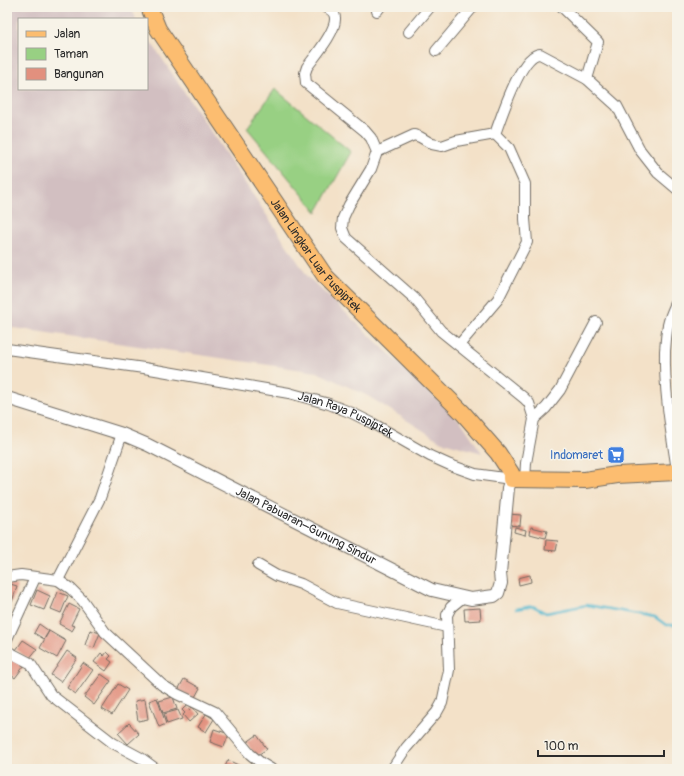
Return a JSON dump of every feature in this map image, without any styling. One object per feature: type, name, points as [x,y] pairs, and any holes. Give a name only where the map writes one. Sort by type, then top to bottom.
[{"type":"main road","name":"Jalan Lingkar Luar Puspiptek","points":[[149,7],[158,29],[325,276],[463,413],[498,453],[510,473],[518,479]]},
{"type":"main road","name":"Jalan Raya Puspiptek","points":[[518,479],[585,480],[617,475],[677,471]]},
{"type":"street","points":[[325,7],[332,11],[334,15],[335,18],[333,28],[307,67],[305,73],[306,83],[364,131],[371,138],[377,152],[371,169],[348,205],[343,218],[342,228],[346,238],[414,298],[435,326],[459,344],[529,403],[534,419],[526,463],[518,479]]},
{"type":"street","points":[[409,32],[430,7]]},
{"type":"street","points":[[436,51],[473,7]]},
{"type":"street","points":[[562,7],[598,42],[587,79]]},
{"type":"street","points":[[495,134],[516,79],[527,63],[536,55],[540,54],[587,79],[617,106],[640,150],[658,173],[677,189]]},
{"type":"street","points":[[377,152],[414,135],[432,144],[442,146],[456,141],[495,134]]},
{"type":"street","points":[[459,344],[498,299],[527,242],[525,219],[526,184],[509,148],[495,134]]},
{"type":"street","points":[[677,301],[668,322],[665,358],[668,407],[677,471]]},
{"type":"street","points":[[534,419],[546,408],[560,390],[596,322]]},
{"type":"street","name":"Jalan Raya Puspiptek","points":[[7,349],[144,368],[290,393],[329,404],[352,413],[430,456],[450,465],[475,474],[518,479]]},
{"type":"street","name":"Jalan Pabuaran–Gunung Sindur","points":[[7,398],[122,434],[148,445],[432,590],[462,598],[471,599],[494,596],[500,590],[502,583],[500,572],[508,488],[518,479]]},
{"type":"street","points":[[58,580],[100,498],[122,434]]},
{"type":"street","points":[[258,565],[277,576],[301,584],[337,603],[447,627]]},
{"type":"street","points":[[7,577],[21,575],[58,580],[78,595],[105,632],[156,680],[177,694],[215,712],[259,766],[271,769]]},
{"type":"street","points":[[7,639],[35,578]]},
{"type":"street","points":[[392,769],[406,748],[437,712],[442,703],[449,670],[447,627],[448,612],[451,607],[462,598]]},
{"type":"street","points":[[7,651],[30,663],[51,695],[113,743],[141,758],[156,769]]},
{"type":"shaded area","points":[[7,7],[131,7],[136,18],[18,18],[18,90],[148,90],[148,37],[308,277],[462,423],[482,453],[440,441],[368,396],[317,372],[7,327]]},
{"type":"green space","points":[[275,89],[351,152],[317,212],[247,128]]},
{"type":"building","points":[[508,514],[521,515],[520,526],[507,525]]},
{"type":"building","points":[[515,527],[526,530],[525,535],[514,532]]},
{"type":"building","points":[[531,527],[547,531],[545,538],[530,534]]},
{"type":"building","points":[[546,540],[558,541],[556,551],[545,550]]},
{"type":"building","points":[[530,575],[531,582],[519,585],[518,578]]},
{"type":"building","points":[[7,583],[17,586],[12,602],[7,601]]},
{"type":"building","points":[[37,590],[50,596],[44,610],[31,605]]},
{"type":"building","points":[[58,592],[68,596],[61,613],[51,609]]},
{"type":"building","points":[[69,604],[79,609],[71,625],[75,626],[72,631],[59,624]]},
{"type":"building","points":[[480,608],[481,620],[465,621],[464,609]]},
{"type":"building","points":[[39,624],[49,631],[44,639],[34,633]]},
{"type":"building","points":[[90,630],[100,633],[94,648],[85,645]]},
{"type":"building","points":[[49,631],[66,641],[57,658],[40,648]]},
{"type":"building","points":[[23,640],[37,649],[29,659],[16,650]]},
{"type":"building","points":[[67,651],[77,658],[61,682],[51,675]]},
{"type":"building","points":[[107,652],[111,656],[108,659],[112,662],[106,671],[94,662],[101,653],[104,656]]},
{"type":"building","points":[[11,657],[24,666],[15,678],[7,672],[7,662]]},
{"type":"building","points":[[83,663],[93,670],[76,694],[67,688]]},
{"type":"building","points":[[101,674],[111,681],[94,705],[84,697]]},
{"type":"building","points":[[184,679],[200,688],[194,699],[178,690]]},
{"type":"building","points":[[118,684],[128,690],[112,715],[102,709]]},
{"type":"building","points":[[173,697],[177,709],[163,713],[159,701]]},
{"type":"building","points":[[157,698],[166,724],[159,727],[149,701]]},
{"type":"building","points":[[145,699],[148,719],[138,721],[135,701]]},
{"type":"building","points":[[186,706],[189,710],[192,707],[198,714],[189,722],[183,715],[185,713],[182,710]]},
{"type":"building","points":[[178,710],[182,719],[167,724],[164,714]]},
{"type":"building","points":[[206,714],[214,719],[206,732],[198,727]]},
{"type":"building","points":[[129,723],[139,734],[128,744],[118,733]]},
{"type":"building","points":[[214,729],[229,734],[224,747],[210,742]]},
{"type":"building","points":[[257,735],[267,749],[256,756],[246,743]]},
{"type":"building","points":[[228,760],[246,769],[224,769]]},
{"type":"waterway","points":[[516,609],[533,606],[546,613],[587,605],[655,617],[666,625],[677,625]]},
{"type":"place","name":"Indomaret","points":[[616,455]]}]
